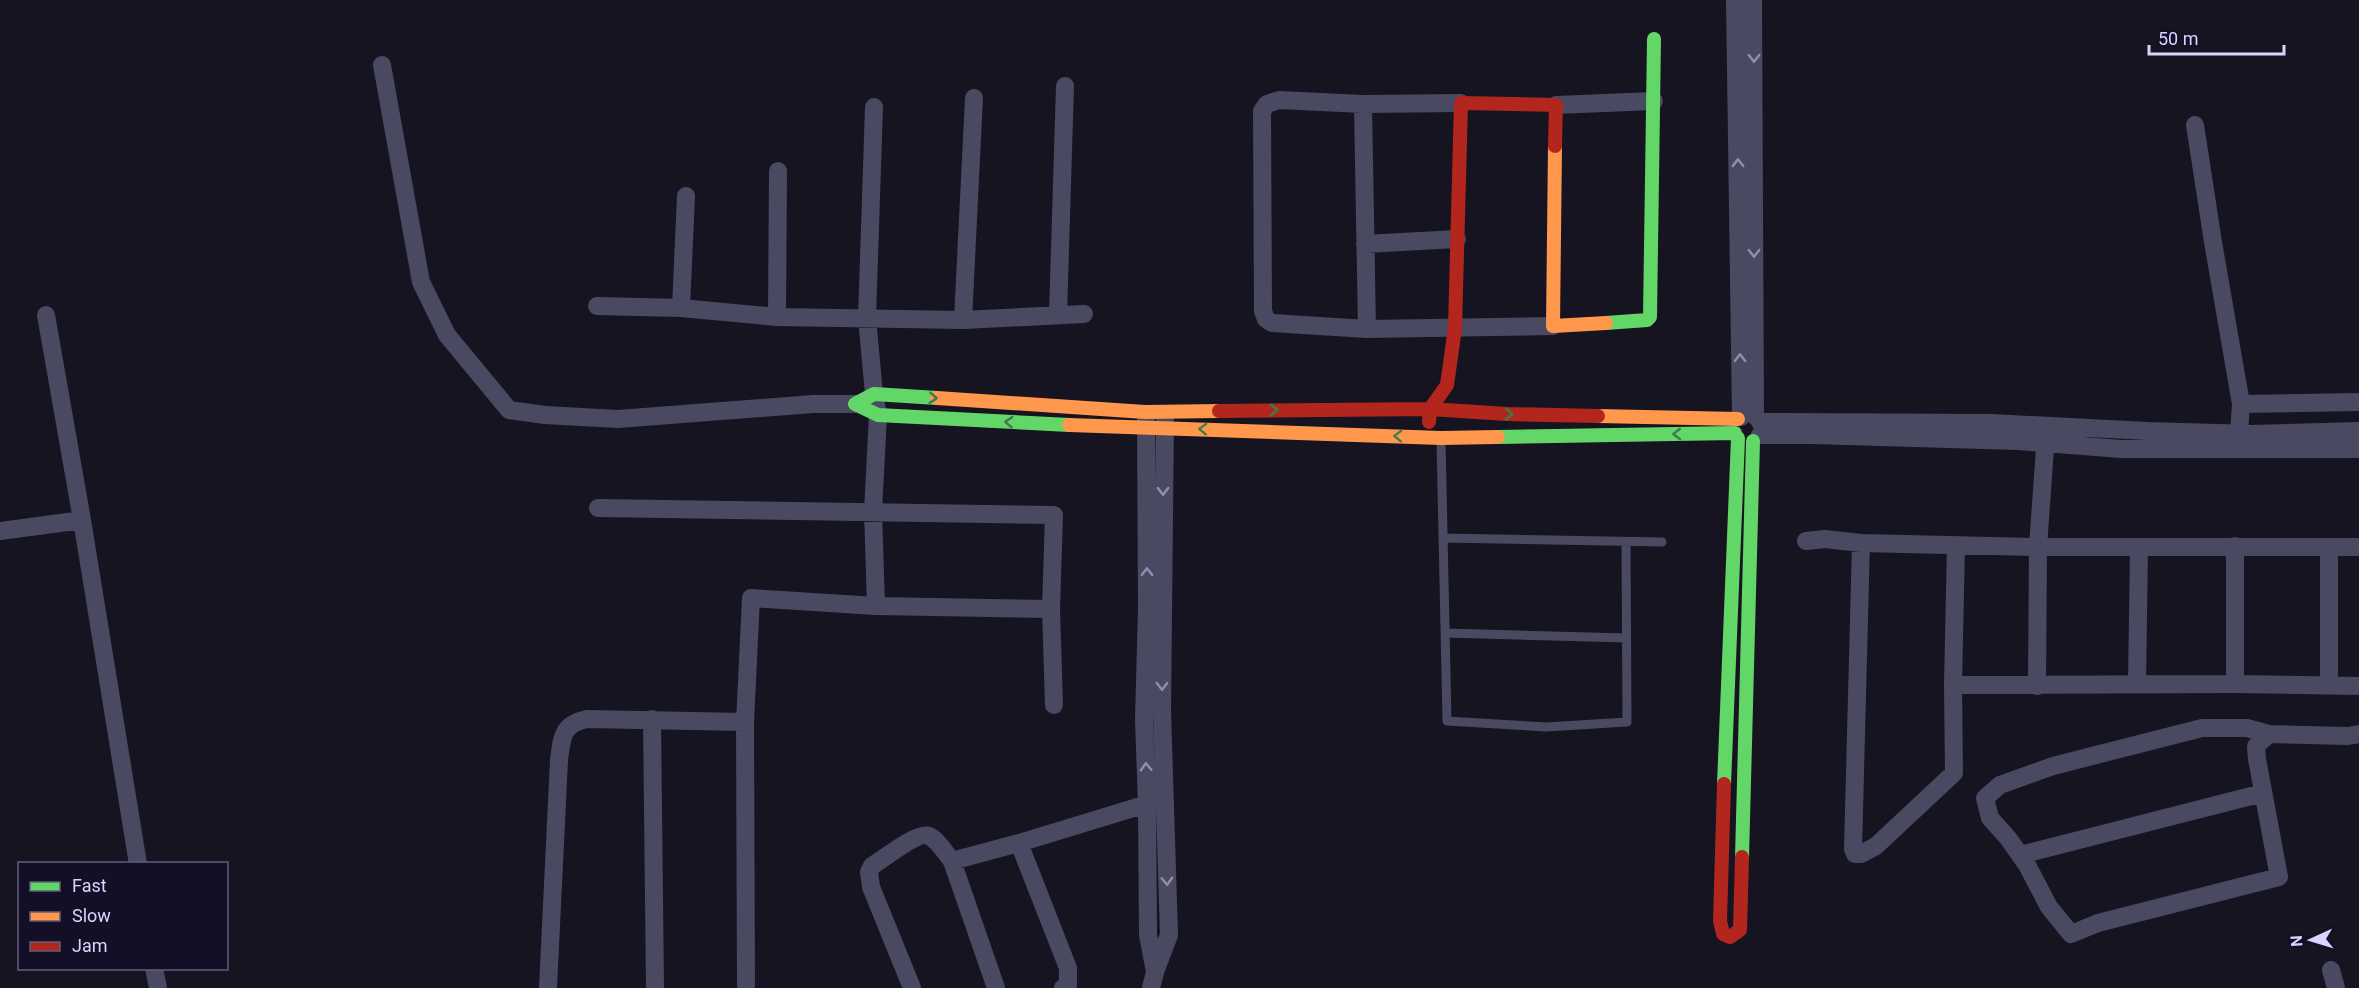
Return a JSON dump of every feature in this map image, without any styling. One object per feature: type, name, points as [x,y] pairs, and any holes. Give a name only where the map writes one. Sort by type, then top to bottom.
[{"type":"street","points":[[1736,0],[1748,428],[1726,700],[1720,921],[1723,934],[1730,937],[1740,930],[1748,428],[1754,0]]},
{"type":"street","points":[[1654,39],[1654,101],[1650,317],[1647,320],[1553,326],[1367,329],[1272,322],[1266,319],[1263,311],[1262,111],[1267,104],[1279,100],[1363,104],[1556,105],[1654,101]]},
{"type":"street","points":[[382,65],[421,282],[447,334],[509,410],[544,415],[618,419],[813,404],[855,404],[878,415],[1155,420],[1430,409],[1471,413],[1695,417],[1748,428]]},
{"type":"street","points":[[1058,315],[1065,86]]},
{"type":"street","points":[[963,320],[974,98]]},
{"type":"street","points":[[1435,438],[1430,409],[1447,385],[1455,328],[1461,103]]},
{"type":"street","points":[[1363,104],[1367,329]]},
{"type":"street","points":[[1553,326],[1556,105]]},
{"type":"street","points":[[874,107],[867,318],[878,415],[873,511],[876,606]]},
{"type":"street","points":[[2195,125],[2241,404],[2239,434]]},
{"type":"street","points":[[777,316],[778,171]]},
{"type":"street","points":[[681,308],[686,196]]},
{"type":"street","points":[[1365,244],[1457,239]]},
{"type":"street","points":[[597,306],[681,308],[777,316],[963,320],[1084,314]]},
{"type":"street","points":[[46,315],[138,862]]},
{"type":"street","points":[[1447,385],[1471,413],[1472,436]]},
{"type":"street","points":[[855,404],[874,394],[1155,420],[1435,438],[1991,423],[2121,449],[2359,449]]},
{"type":"street","points":[[2241,404],[2359,402]]},
{"type":"street","points":[[1153,980],[1148,935],[1148,804],[1144,720],[1155,420]]},
{"type":"street","points":[[1153,980],[1169,935],[1155,420]]},
{"type":"street","points":[[2046,435],[2359,431]]},
{"type":"street","points":[[2037,686],[2038,547],[2046,435]]},
{"type":"street","points":[[598,508],[1054,515],[1051,609],[1054,705]]},
{"type":"street","points":[[0,531],[82,520]]},
{"type":"street","points":[[1806,541],[1825,539],[1861,543],[2038,547],[2359,547]]},
{"type":"street","points":[[1861,543],[1853,849],[1855,854],[1861,854],[1876,846],[1954,773],[1956,545]]},
{"type":"street","points":[[2235,546],[2235,684]]},
{"type":"street","points":[[2137,684],[2139,547]]},
{"type":"street","points":[[2329,548],[2330,685]]},
{"type":"street","points":[[746,985],[745,722],[751,598],[876,606],[1051,609]]},
{"type":"street","points":[[1953,685],[2359,686]]},
{"type":"street","points":[[548,988],[555,831],[562,737],[567,728],[574,722],[587,719],[745,722]]},
{"type":"street","points":[[652,719],[655,988]]},
{"type":"street","points":[[2269,734],[2256,746],[2279,877],[2098,924],[2071,934],[2049,907],[2020,855],[1990,818],[1985,798],[2000,785],[2053,766],[2202,728],[2247,728],[2269,734],[2348,736],[2359,734]]},
{"type":"street","points":[[2020,855],[2263,793]]},
{"type":"street","points":[[952,861],[1148,804]]},
{"type":"street","points":[[912,988],[871,887],[868,872],[872,866],[916,838],[925,835],[931,837],[952,861],[996,988]]},
{"type":"street","points":[[1019,843],[1068,968],[1068,985],[1063,988]]},
{"type":"street","points":[[154,970],[158,988]]},
{"type":"street","points":[[2331,970],[2336,988]]},
{"type":"lane","points":[[1435,438],[1443,538],[1447,721],[1546,727],[1627,722],[1626,542]]},
{"type":"lane","points":[[1443,538],[1662,542]]},
{"type":"lane","points":[[1446,633],[1626,638]]},
{"type":"traffic: fast","points":[[1606,323],[1647,320],[1650,317],[1654,39]]},
{"type":"traffic: fast","points":[[937,398],[874,394],[855,404],[878,415],[1069,425]]},
{"type":"traffic: fast","points":[[1498,437],[1735,433]]},
{"type":"traffic: fast","points":[[1724,784],[1738,438]]},
{"type":"traffic: fast","points":[[1742,857],[1753,441]]},
{"type":"traffic: slow","points":[[1555,146],[1553,326],[1606,323]]},
{"type":"traffic: slow","points":[[937,398],[1145,412],[1219,411]]},
{"type":"traffic: slow","points":[[1598,416],[1738,419]]},
{"type":"traffic: slow","points":[[1069,425],[1441,438],[1498,437]]},
{"type":"traffic: jam","points":[[1429,422],[1430,409],[1447,385],[1455,328],[1461,103],[1556,105],[1555,146]]},
{"type":"traffic: jam","points":[[1219,411],[1430,409],[1598,416]]},
{"type":"traffic: jam","points":[[1724,784],[1720,921],[1723,934],[1730,937],[1740,930],[1742,857]]}]
